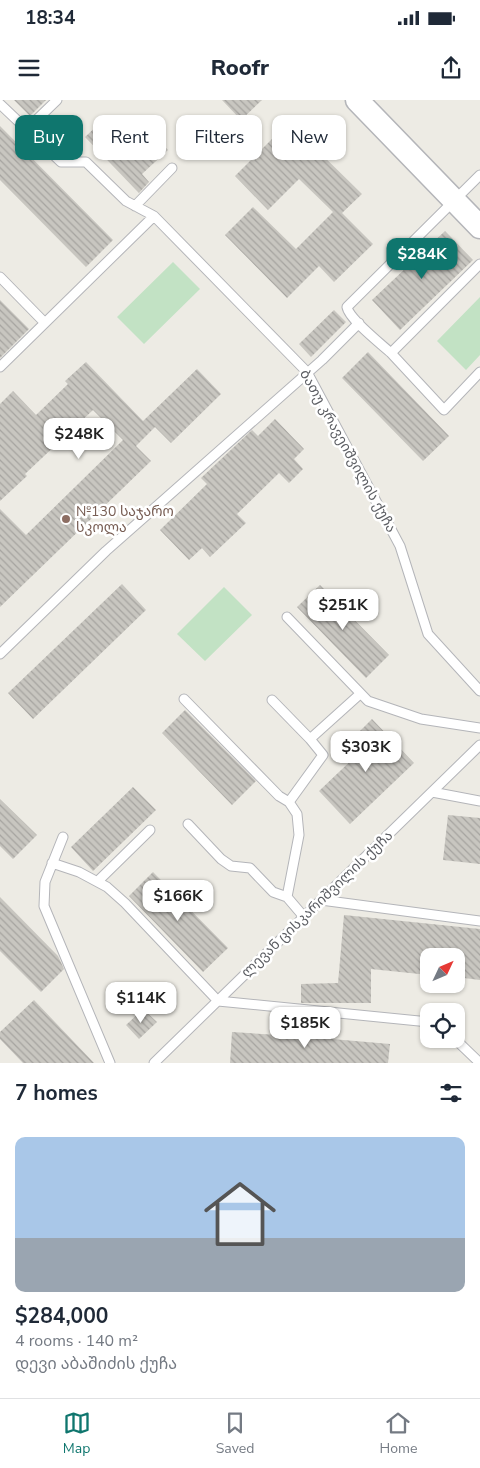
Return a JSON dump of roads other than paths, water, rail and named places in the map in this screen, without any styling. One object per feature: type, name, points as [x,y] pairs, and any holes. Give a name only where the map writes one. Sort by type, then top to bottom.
[{"type":"street","points":[[357,100],[480,226]]},
{"type":"lane","points":[[41,115],[57,100]]},
{"type":"lane","name":"ბათუ კრავეიშვილის ქუჩა","points":[[0,104],[15,118]]},
{"type":"lane","name":"ბათუ კრავეიშვილის ქუჩა","points":[[59,160],[61,162],[86,162],[126,201],[154,216],[307,372],[400,546],[428,634],[480,691]]},
{"type":"lane","points":[[135,206],[172,168]]},
{"type":"lane","points":[[480,174],[347,307],[348,311],[391,353],[444,410],[480,372]]},
{"type":"lane","points":[[0,367],[154,216]]},
{"type":"lane","points":[[391,353],[480,264]]},
{"type":"lane","points":[[0,277],[45,323]]},
{"type":"lane","points":[[0,654],[106,551],[360,323]]},
{"type":"lane","points":[[287,617],[368,701],[421,719],[480,728]]},
{"type":"lane","points":[[310,739],[360,694]]},
{"type":"lane","points":[[184,699],[279,796],[289,802],[297,814],[299,835],[287,898]]},
{"type":"lane","points":[[272,700],[323,755],[289,802]]},
{"type":"lane","name":"ლევან ცისკარიშვილის ქუჩა","points":[[154,1063],[480,745]]},
{"type":"lane","points":[[432,792],[480,801]]},
{"type":"lane","points":[[188,824],[221,860],[231,866],[250,868],[273,892],[287,898],[304,917]]},
{"type":"lane","points":[[98,881],[150,830]]},
{"type":"lane","points":[[63,837],[45,882],[44,906],[110,1063]]},
{"type":"lane","points":[[52,863],[98,881],[125,903],[218,1001],[420,1021]]},
{"type":"lane","points":[[321,900],[480,921]]},
{"type":"lane","points":[[465,1048],[480,1063]]},
{"type":"place","name":"№130 საჯარო სკოლა","points":[[66,519]]}]
